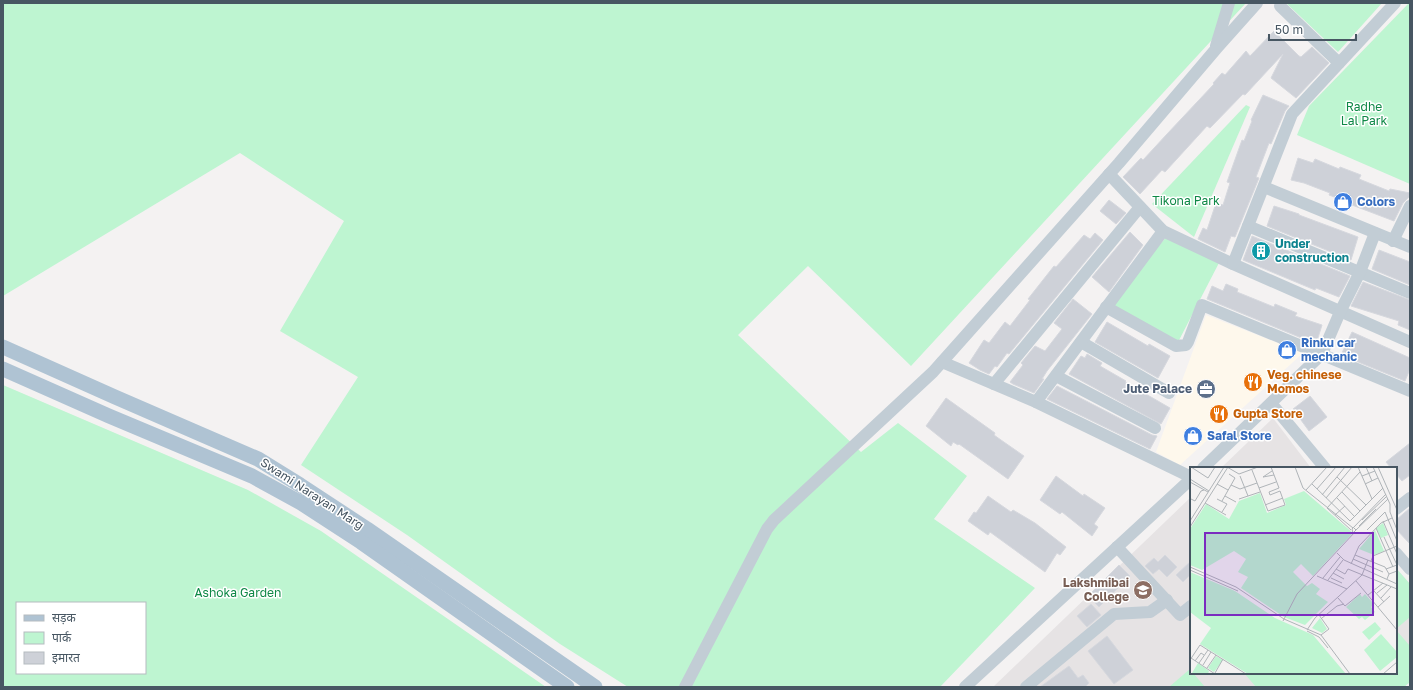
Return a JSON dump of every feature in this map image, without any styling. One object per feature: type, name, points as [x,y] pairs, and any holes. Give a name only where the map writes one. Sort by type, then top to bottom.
[{"type":"main road","name":"Swami Narayan Marg","points":[[3,347],[258,459],[366,529],[595,687]]},
{"type":"main road","name":"Swami Narayan Marg","points":[[3,369],[109,416],[252,476],[301,503],[361,542],[567,687]]},
{"type":"street","points":[[1216,49],[1229,3]]},
{"type":"street","points":[[685,687],[767,529],[774,520],[927,378],[942,362],[1109,174],[1257,3]]},
{"type":"street","points":[[1233,264],[1292,114],[1394,3]]},
{"type":"street","points":[[1280,6],[1339,63]]},
{"type":"street","points":[[1109,174],[1163,231],[1233,264],[1410,342]]},
{"type":"street","points":[[1264,186],[1410,247]]},
{"type":"street","points":[[1393,241],[1410,206]]},
{"type":"street","points":[[994,384],[1140,207]]},
{"type":"street","points":[[1248,226],[1410,293]]},
{"type":"street","points":[[1036,402],[1163,231]]},
{"type":"street","points":[[1204,467],[1272,404],[1322,354],[1340,312],[1360,272],[1376,233]]},
{"type":"street","points":[[1106,307],[1176,346],[1186,346],[1202,305],[1410,391]]},
{"type":"street","points":[[1081,342],[1169,393]]},
{"type":"street","points":[[942,362],[1036,402],[1190,478]]},
{"type":"street","points":[[1056,376],[1155,428]]},
{"type":"street","points":[[1272,404],[1324,467]]},
{"type":"street","points":[[965,687],[1190,479]]},
{"type":"street","points":[[1397,508],[1410,498]]},
{"type":"street","points":[[1117,547],[1180,615],[1190,607]]},
{"type":"street","points":[[1397,554],[1410,569]]},
{"type":"street","points":[[1026,687],[1114,614],[1150,612],[1167,600]]},
{"type":"shaded area","points":[[1206,315],[1303,353],[1180,465],[1156,452]]},
{"type":"shaded area","points":[[1273,418],[1310,467],[1222,467]]},
{"type":"shaded area","name":"Lakshmibai College","points":[[1190,498],[1190,674],[1397,674],[1397,569],[1410,584],[1410,682],[1404,687],[993,687]]},
{"type":"green space","points":[[3,3],[1246,3],[911,366],[808,266],[738,335],[861,452],[898,423],[967,476],[934,519],[1035,588],[940,687],[628,687],[560,644],[407,535],[301,465],[358,377],[280,331],[344,221],[240,153],[3,296]]},
{"type":"green space","points":[[1286,3],[1382,3],[1338,52]]},
{"type":"green space","name":"Radhe Lal Park","points":[[1409,3],[1410,184],[1297,135],[1309,106]]},
{"type":"green space","name":"Tikona Park","points":[[1246,105],[1250,107],[1194,237],[1152,204]]},
{"type":"green space","points":[[1168,235],[1221,259],[1176,346],[1109,304]]},
{"type":"green space","name":"Ashoka Garden","points":[[3,385],[248,490],[321,531],[546,687],[3,687]]},
{"type":"green space","points":[[1397,569],[1410,584],[1410,617],[1397,628]]},
{"type":"green space","points":[[1397,631],[1410,646],[1410,682],[1404,687],[1256,687],[1245,674],[1397,674]]},
{"type":"green space","points":[[1190,669],[1190,674],[1194,674],[1205,687],[1169,687]]},
{"type":"building","points":[[1274,31],[1299,56],[1301,57],[1312,47],[1329,63],[1296,98],[1271,78],[1283,54],[1245,95],[1243,94],[1210,128],[1207,126],[1165,172],[1162,170],[1140,194],[1123,177],[1141,158],[1143,160],[1214,84],[1213,83],[1222,73],[1225,75],[1246,51],[1250,56]]},
{"type":"building","points":[[1263,95],[1289,106],[1285,111],[1271,144],[1269,143],[1256,177],[1259,178],[1235,237],[1231,236],[1225,252],[1198,239],[1203,228],[1207,230],[1216,203],[1223,205],[1230,183],[1227,182],[1242,140],[1244,141],[1252,121],[1251,120]]},
{"type":"building","points":[[1298,158],[1313,163],[1315,159],[1339,169],[1340,167],[1361,175],[1359,179],[1389,191],[1390,189],[1410,193],[1410,196],[1403,203],[1394,221],[1329,195],[1330,193],[1304,183],[1291,180]]},
{"type":"building","points":[[1109,200],[1126,213],[1116,224],[1100,211]]},
{"type":"building","points":[[1274,206],[1358,237],[1351,260],[1267,226]]},
{"type":"building","points":[[1130,232],[1143,245],[1109,292],[1092,277]]},
{"type":"building","points":[[1095,233],[1103,240],[1009,354],[1007,353],[997,367],[995,366],[989,374],[969,363],[984,340],[989,343],[1005,322],[1010,326],[1030,300],[1028,299],[1054,266],[1056,267],[1084,235],[1090,239]]},
{"type":"building","points":[[1252,236],[1350,276],[1339,297],[1316,288],[1315,290],[1243,260]]},
{"type":"building","points":[[1379,250],[1410,262],[1410,285],[1372,269]]},
{"type":"building","points":[[1363,282],[1410,300],[1410,330],[1398,325],[1399,321],[1351,306]]},
{"type":"building","points":[[1226,284],[1238,289],[1237,292],[1274,307],[1275,304],[1297,313],[1295,316],[1322,325],[1316,344],[1207,299],[1212,286],[1223,291]]},
{"type":"building","points":[[1073,299],[1092,314],[1047,371],[1042,379],[1044,379],[1034,393],[1010,382],[1023,365],[1021,363],[1035,346],[1045,351],[1062,329],[1054,323]]},
{"type":"building","points":[[1107,322],[1148,346],[1149,344],[1170,356],[1158,378],[1095,342]]},
{"type":"building","points":[[1352,332],[1410,358],[1410,369],[1405,381],[1341,355]]},
{"type":"building","points":[[1087,354],[1102,363],[1100,366],[1170,408],[1161,424],[1069,374],[1081,356],[1085,358]]},
{"type":"building","points":[[1057,386],[1152,435],[1157,436],[1150,449],[1047,399]]},
{"type":"building","points":[[1310,396],[1327,417],[1309,431],[1293,409]]},
{"type":"building","points":[[946,398],[1024,456],[1008,479],[959,444],[958,445],[953,442],[951,446],[926,426]]},
{"type":"building","points":[[1410,443],[1410,475],[1402,481],[1397,475],[1397,467],[1390,467],[1386,462]]},
{"type":"building","points":[[1056,476],[1083,496],[1084,494],[1105,508],[1094,524],[1098,527],[1092,536],[1062,512],[1060,514],[1040,500]]},
{"type":"building","points":[[988,496],[1011,512],[1013,510],[1035,523],[1066,547],[1060,555],[1057,553],[1045,572],[990,532],[988,535],[968,521],[974,512],[976,513]]},
{"type":"building","points":[[1410,508],[1410,544],[1397,530],[1397,519]]},
{"type":"building","points":[[1165,555],[1177,567],[1167,577],[1159,569],[1153,574],[1145,566],[1154,558],[1158,562]]},
{"type":"building","points":[[1190,562],[1190,575],[1183,582],[1176,575]]},
{"type":"building","points":[[1119,565],[1130,576],[1099,607],[1088,596]]},
{"type":"building","points":[[1091,604],[1101,615],[1087,627],[1077,616]]},
{"type":"building","points":[[1107,636],[1133,670],[1114,684],[1088,651]]},
{"type":"building","points":[[1069,666],[1078,678],[1083,675],[1089,683],[1085,687],[1040,687]]},
{"type":"place","name":"Colors","points":[[1343,202]]},
{"type":"place","name":"Under construction","points":[[1261,251]]},
{"type":"place","name":"Rinku car mechanic","points":[[1287,350]]},
{"type":"place","name":"Veg. chinese Momos","points":[[1253,382]]},
{"type":"place","name":"Jute Palace","points":[[1206,389]]},
{"type":"place","name":"Gupta Store","points":[[1219,414]]},
{"type":"place","name":"Safal Store","points":[[1193,436]]},
{"type":"place","name":"Lakshmibai College","points":[[1143,590]]}]
